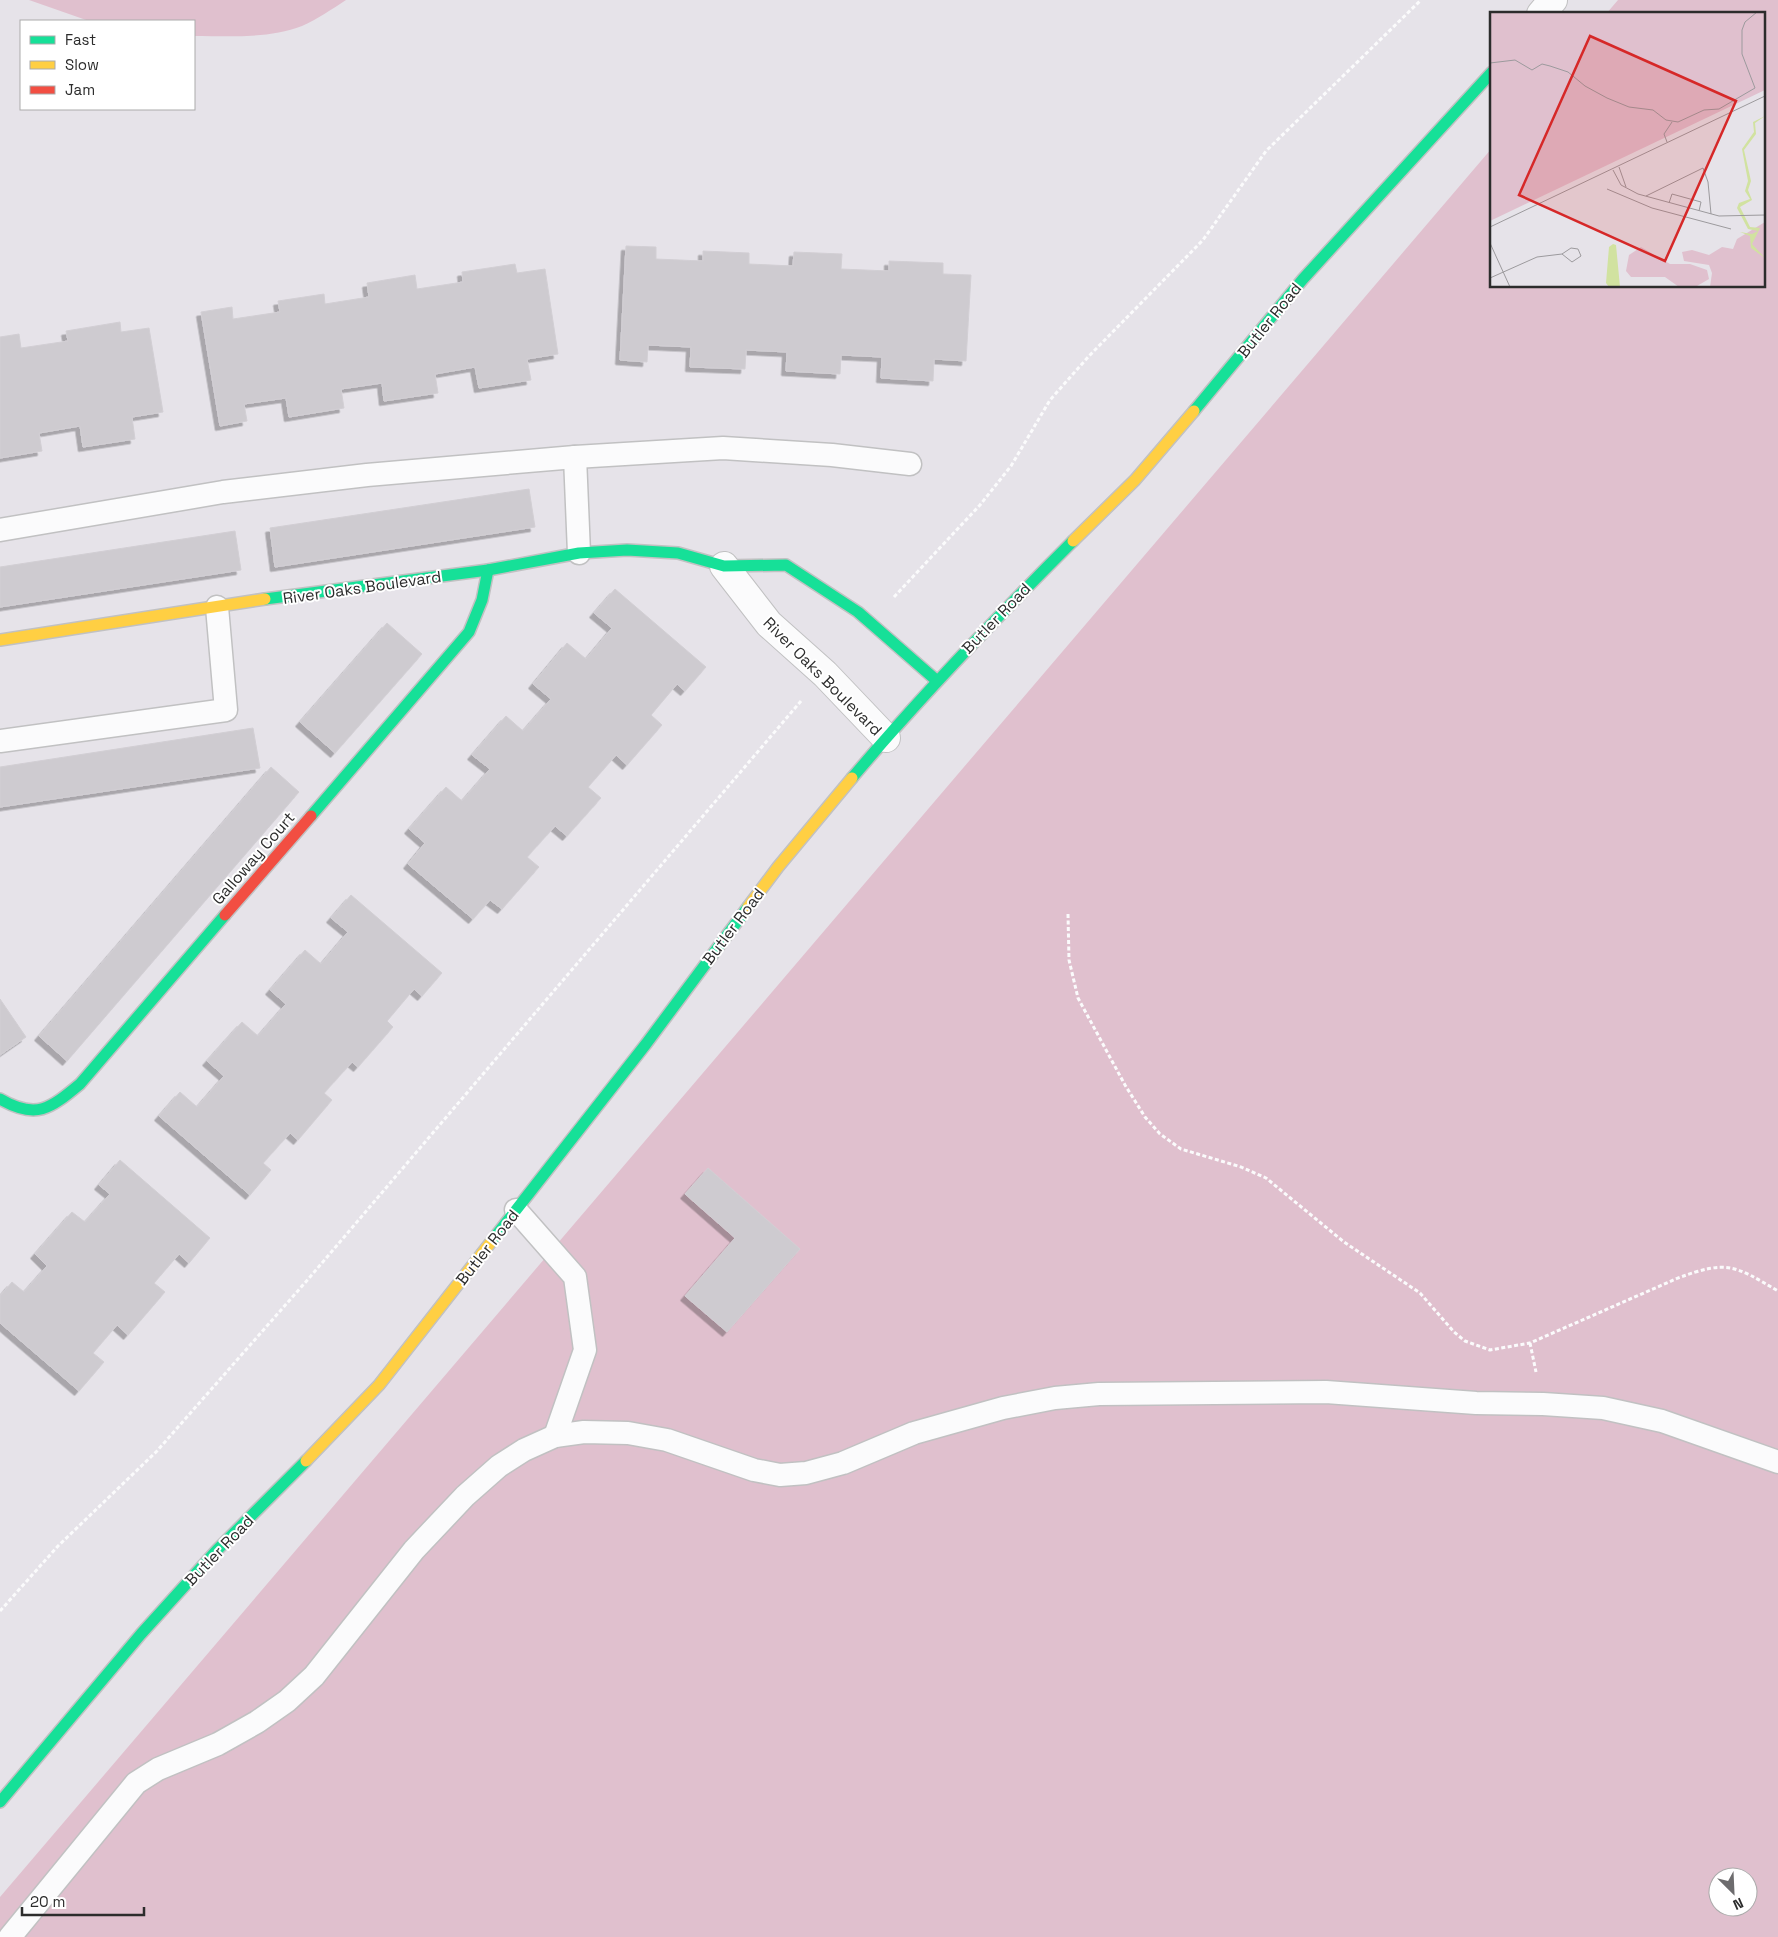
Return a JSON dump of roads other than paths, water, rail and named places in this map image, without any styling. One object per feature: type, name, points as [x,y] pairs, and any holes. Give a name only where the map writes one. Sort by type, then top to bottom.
[{"type":"street","points":[[1543,12],[1553,0]]},
{"type":"street","name":"Butler Road","points":[[0,1802],[141,1634],[217,1550],[318,1450],[378,1385],[646,1044],[778,867],[936,680],[1135,480],[1184,424],[1303,279],[1490,74]]},
{"type":"street","name":"River Oaks Boulevard","points":[[0,640],[319,591],[488,570],[579,553],[628,550],[678,552],[724,566],[786,565],[858,612],[936,680]]},
{"type":"street","name":"River Oaks Boulevard","points":[[724,566],[769,624],[825,674],[886,738]]},
{"type":"street","name":"Galloway Court","points":[[0,1099],[16,1110],[35,1113],[58,1103],[80,1084],[469,632],[482,600],[488,570]]},
{"type":"lane","points":[[0,530],[223,492],[367,475],[575,457],[722,448],[832,455],[910,464]]},
{"type":"lane","points":[[575,457],[579,553]]},
{"type":"lane","points":[[0,741],[226,710],[217,607]]},
{"type":"lane","points":[[516,1210],[575,1277],[585,1350],[555,1436]]},
{"type":"lane","points":[[10,1937],[136,1782],[158,1769],[218,1744],[257,1722],[287,1701],[314,1676],[414,1550],[465,1496],[499,1466],[524,1450],[555,1436],[584,1432],[628,1432],[667,1440],[754,1470],[780,1475],[806,1473],[843,1463],[922,1431],[1003,1408],[1055,1398],[1099,1394],[1326,1392],[1476,1404],[1543,1404],[1602,1408],[1662,1421],[1778,1462]]}]
